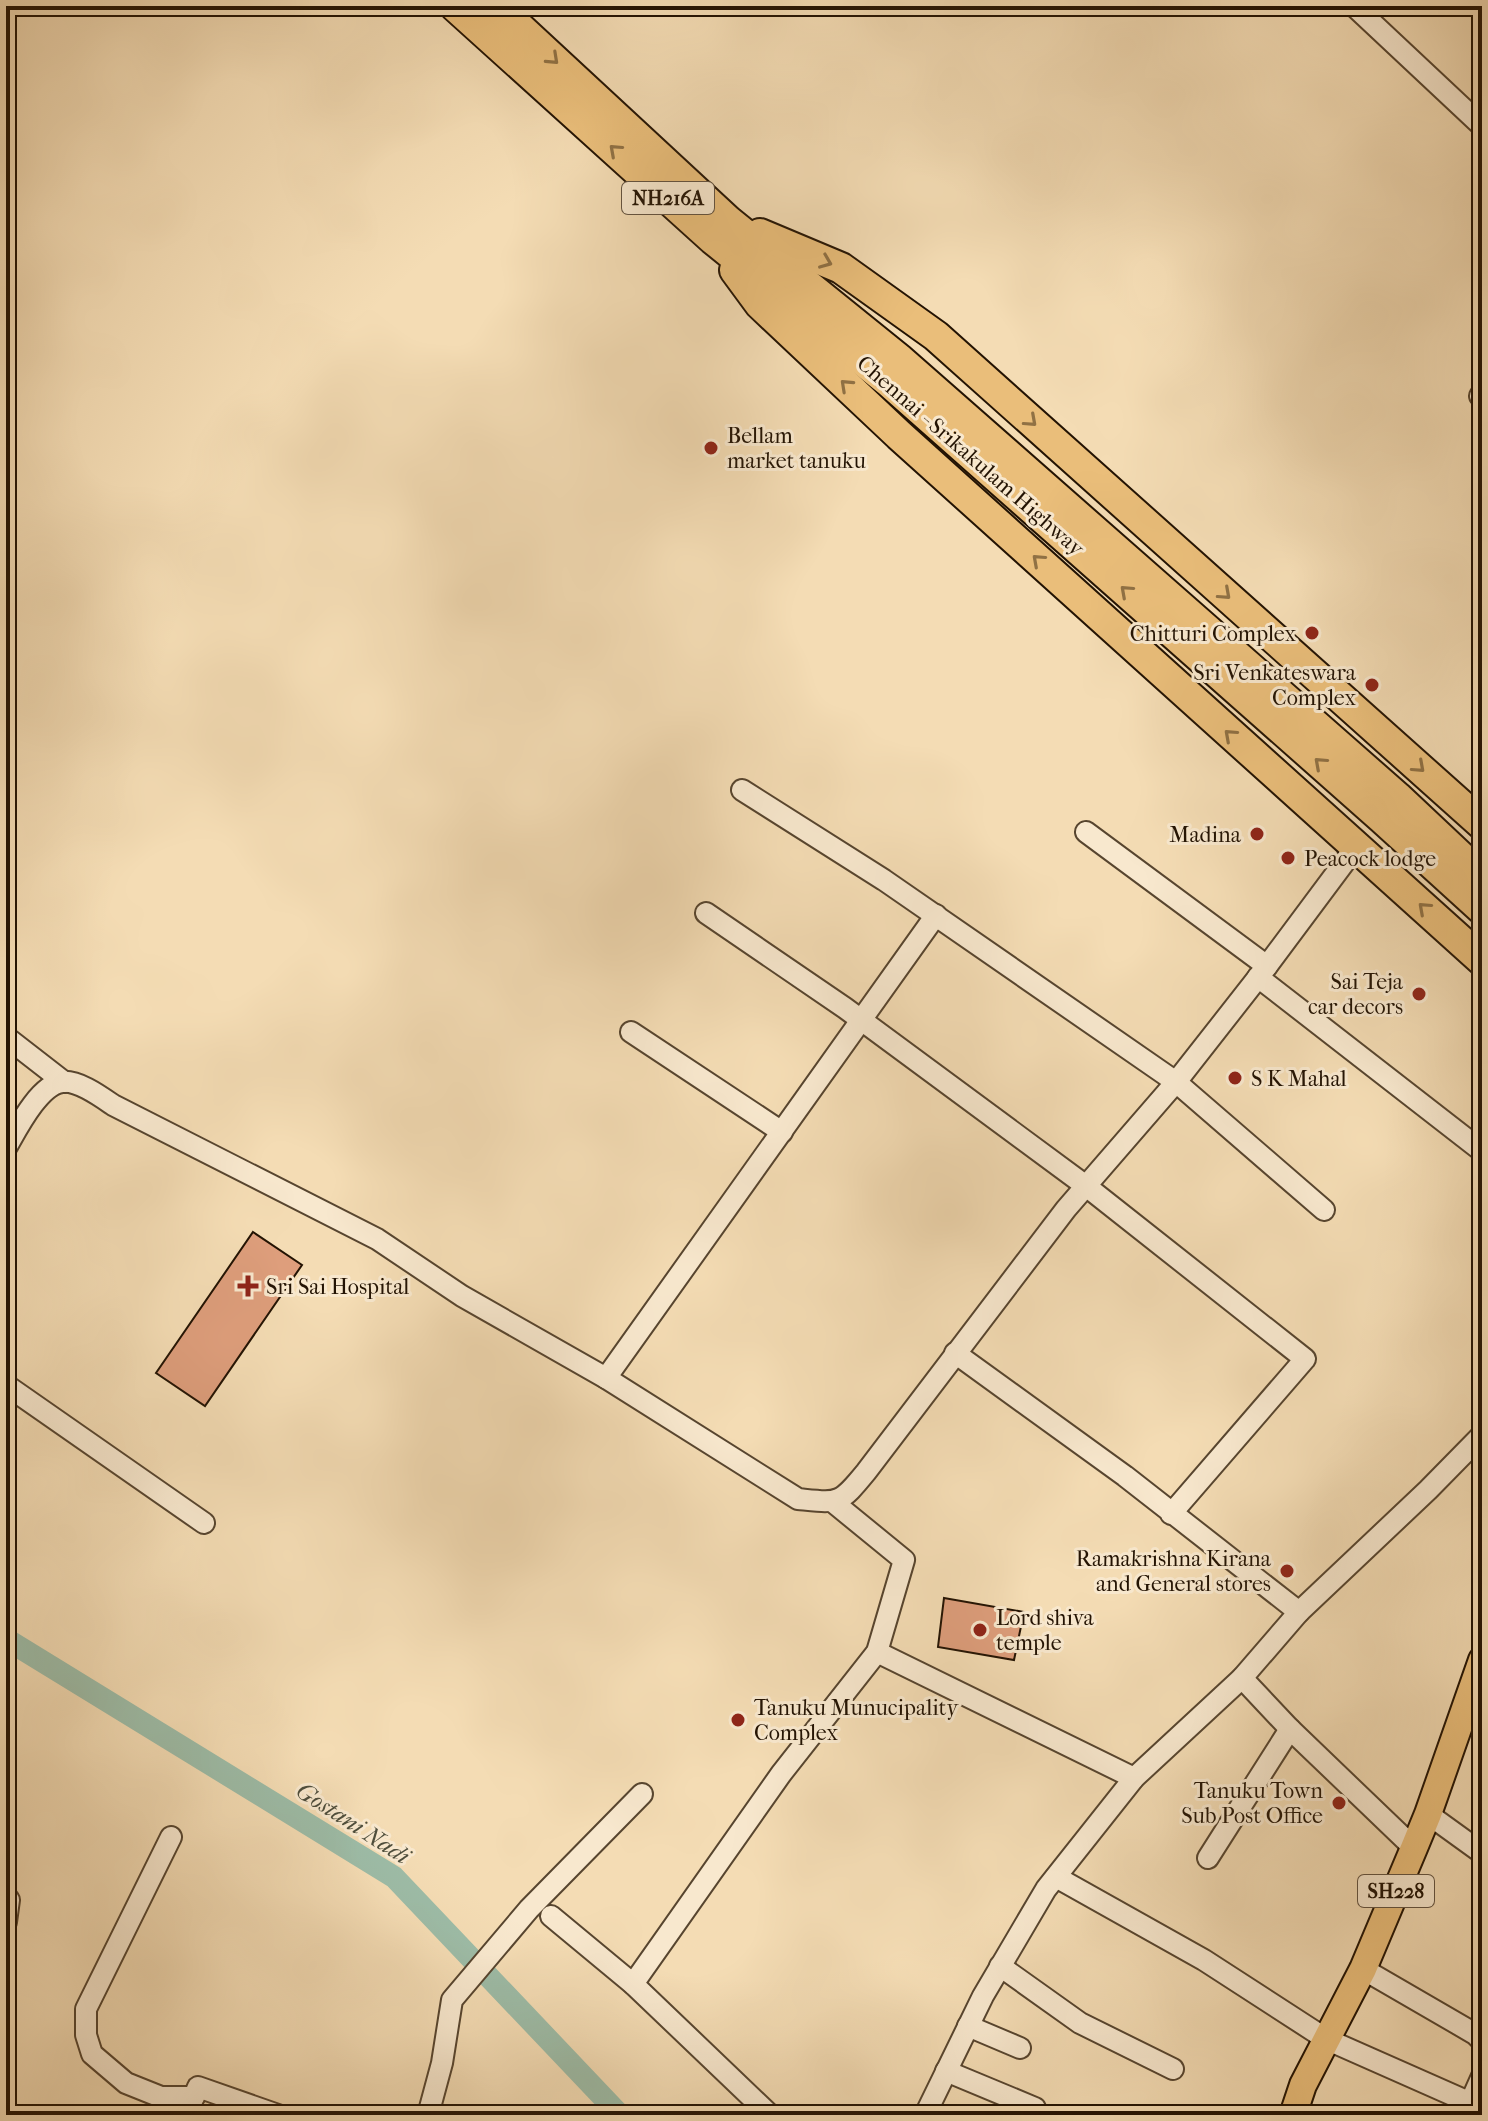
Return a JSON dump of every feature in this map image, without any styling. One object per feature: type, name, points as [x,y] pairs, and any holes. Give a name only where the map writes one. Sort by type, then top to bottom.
[{"type":"highway","name":"Chennai - Srikakulam Highway","points":[[455,6],[721,230],[1482,909]]},
{"type":"highway","name":"NH216A","points":[[496,6],[721,230],[900,360],[1397,797],[1482,877]]},
{"type":"highway","points":[[721,230],[841,268],[936,336],[1482,824]]},
{"type":"highway","points":[[721,230],[760,304],[899,435],[1482,960]]},
{"type":"main road","name":"SH228","points":[[1293,2115],[1303,2085],[1363,1969],[1414,1848],[1482,1660]]},
{"type":"street","points":[[1354,6],[1482,126]]},
{"type":"street","points":[[742,790],[884,880],[1176,1082],[1324,1210]]},
{"type":"street","points":[[1086,832],[1482,1151]]},
{"type":"street","points":[[6,1037],[64,1082],[92,1090],[113,1105],[377,1239],[462,1296],[606,1378],[798,1499],[833,1502],[849,1493],[857,1483],[1066,1209],[1176,1082],[1355,848]]},
{"type":"street","points":[[706,913],[862,1021],[1086,1186],[1305,1359],[1171,1514]]},
{"type":"street","points":[[606,1378],[936,915]]},
{"type":"street","points":[[631,1032],[782,1132]]},
{"type":"street","points":[[6,1148],[47,1087],[64,1082]]},
{"type":"street","points":[[955,1353],[1125,1476],[1299,1612]]},
{"type":"street","points":[[6,1385],[204,1523]]},
{"type":"street","points":[[925,2115],[983,1996],[1046,1889],[1134,1778],[1242,1678],[1299,1612],[1482,1435]]},
{"type":"street","points":[[633,1984],[781,1774],[877,1652],[904,1560],[833,1502]]},
{"type":"street","points":[[877,1652],[1134,1778]]},
{"type":"street","points":[[1242,1678],[1290,1729],[1414,1848]]},
{"type":"street","points":[[1208,1858],[1290,1729]]},
{"type":"street","points":[[428,2115],[442,2063],[452,2000],[529,1909],[642,1794]]},
{"type":"street","points":[[1428,1814],[1482,1853]]},
{"type":"street","points":[[171,1837],[86,2009],[86,2035],[92,2054],[126,2083],[161,2097],[190,2106],[198,2087],[278,2115]]},
{"type":"street","points":[[1056,1877],[1204,1960],[1326,2039],[1476,2106],[1482,2076]]},
{"type":"street","points":[[6,1896],[9,1900],[6,1922]]},
{"type":"street","points":[[551,1916],[633,1984],[770,2115]]},
{"type":"street","points":[[1000,1966],[1080,2023],[1173,2069]]},
{"type":"street","points":[[1363,1969],[1482,2041]]},
{"type":"street","points":[[968,2026],[1020,2048]]},
{"type":"street","points":[[946,2071],[1035,2108]]},
{"type":"building","points":[[253,1232],[302,1265],[205,1406],[156,1373]]},
{"type":"building","name":"Lord shiva temple","points":[[944,1598],[1024,1612],[1014,1660],[938,1647]]},
{"type":"waterway","name":"Gostani Nadi","points":[[6,1639],[394,1877],[620,2115]]},
{"type":"place","name":"Bellam market tanuku","points":[[711,448]]},
{"type":"place","name":"Chitturi Complex","points":[[1312,633]]},
{"type":"place","name":"Sri Venkateswara Complex","points":[[1372,685]]},
{"type":"place","name":"Madina","points":[[1257,834]]},
{"type":"place","name":"Peacock lodge","points":[[1288,858]]},
{"type":"place","name":"Sai Teja car decors","points":[[1419,994]]},
{"type":"place","name":"S K Mahal","points":[[1235,1078]]},
{"type":"place","name":"Sri Sai Hospital","points":[[248,1286]]},
{"type":"place","name":"Ramakrishna Kirana and General stores","points":[[1287,1571]]},
{"type":"place","name":"Lord shiva temple","points":[[980,1630]]},
{"type":"place","name":"Tanuku Munucipality Complex","points":[[738,1720]]},
{"type":"place","name":"Tanuku Town Sub Post Office","points":[[1339,1803]]}]
